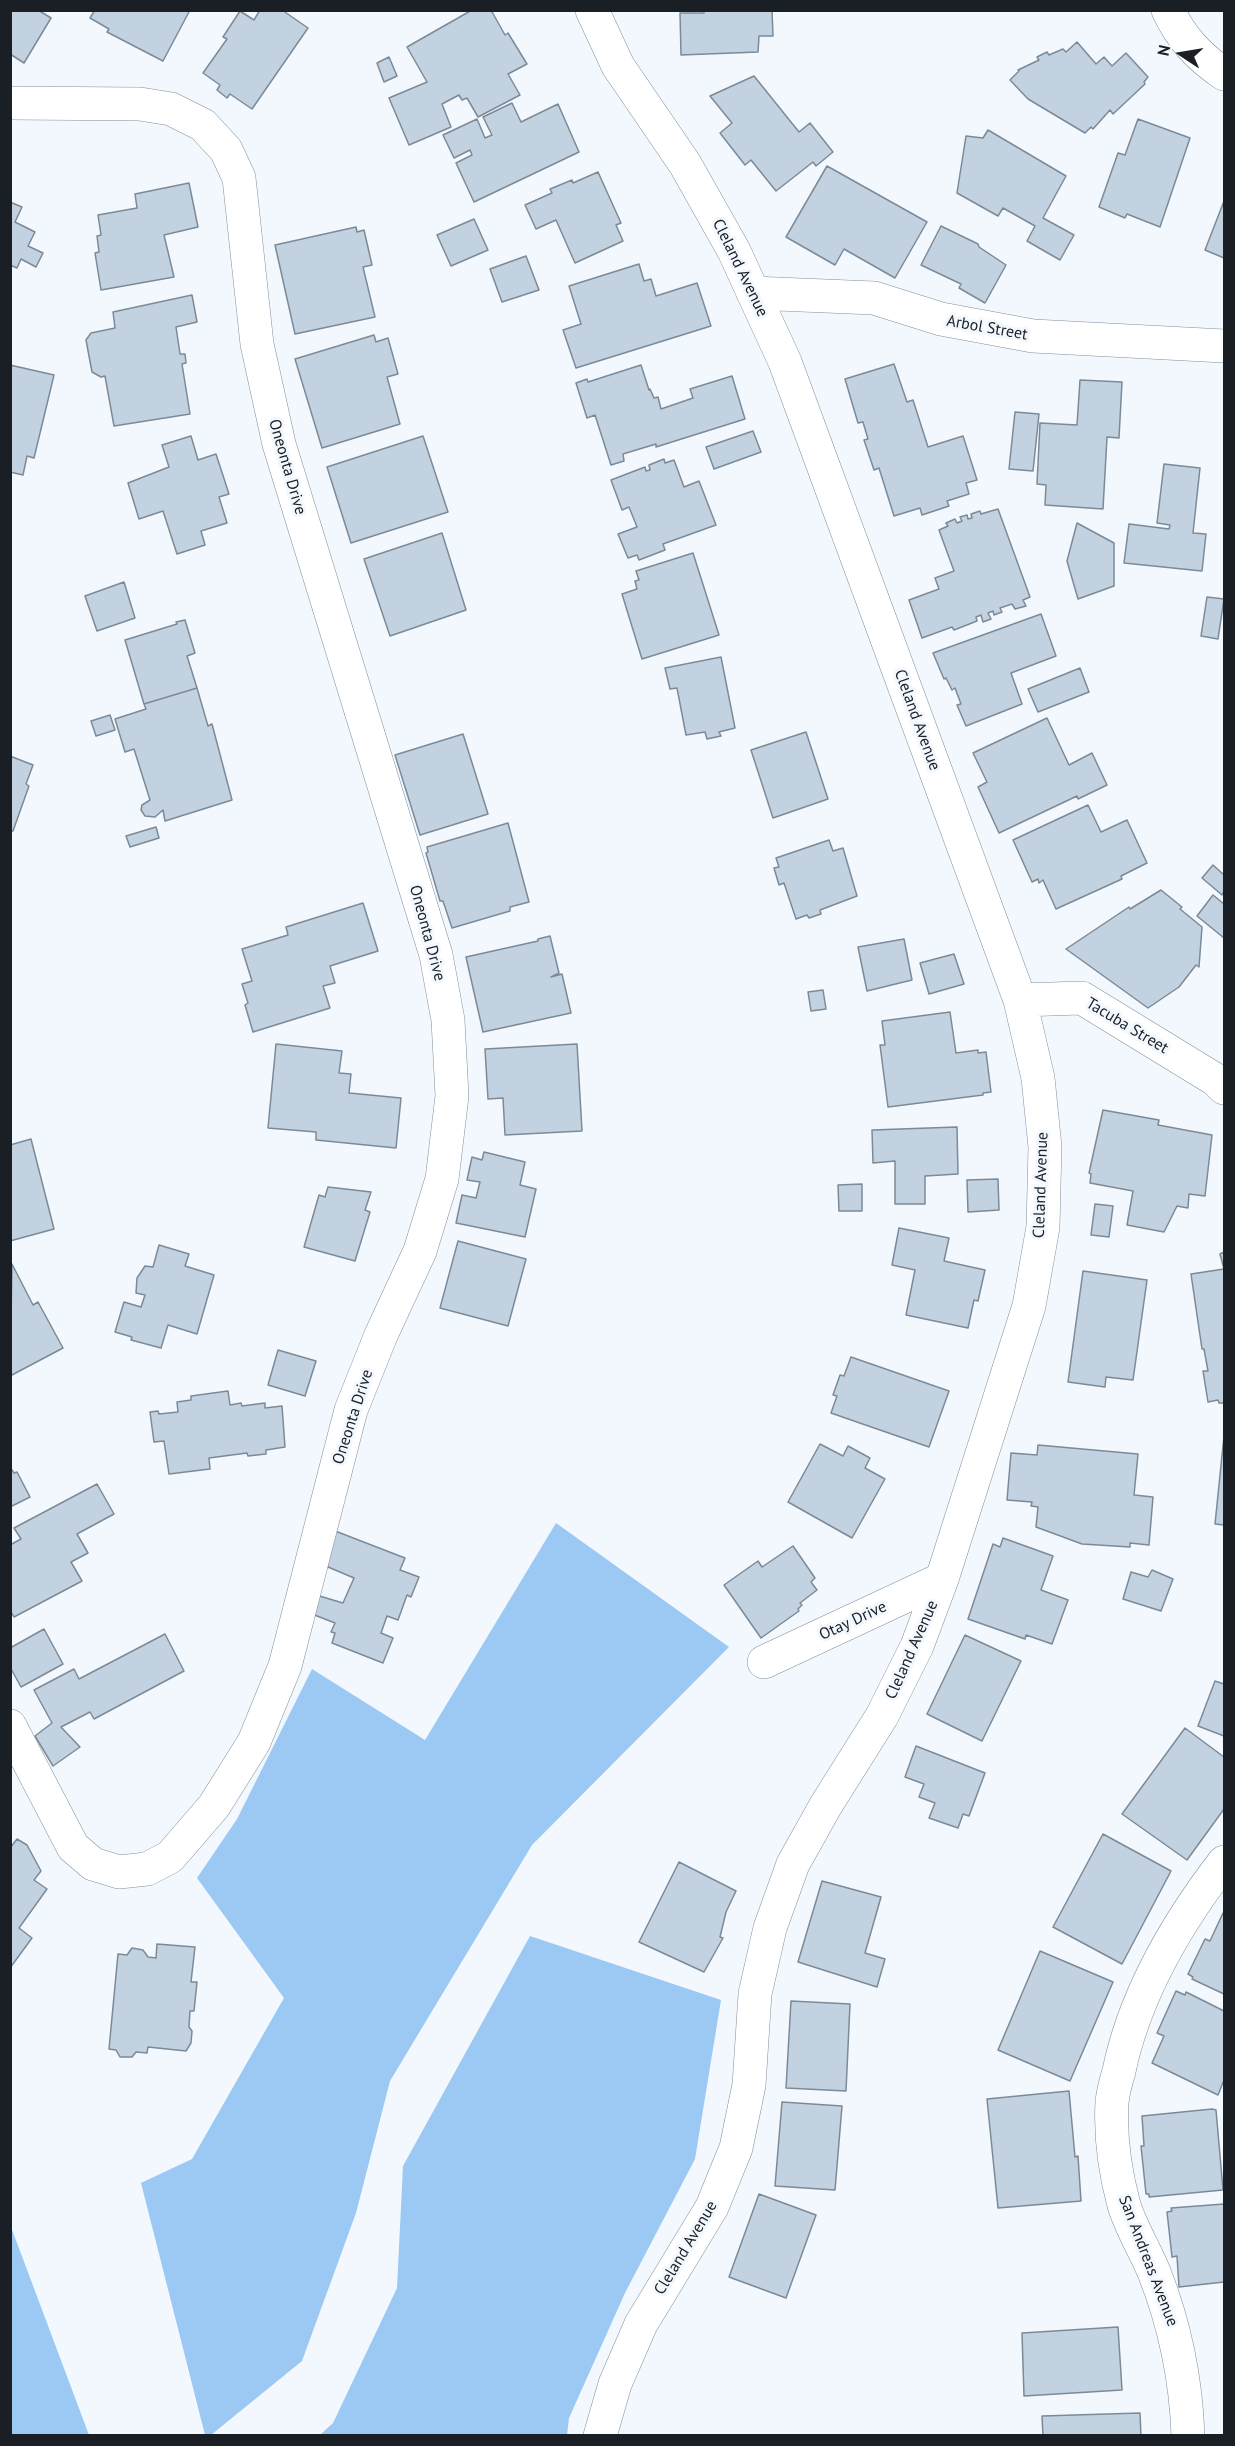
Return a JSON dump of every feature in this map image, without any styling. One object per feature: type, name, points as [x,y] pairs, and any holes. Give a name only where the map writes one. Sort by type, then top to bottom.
[{"type":"street","name":"Cleland Avenue","points":[[592,10],[618,66],[685,164],[734,251],[785,362],[1020,1000],[1038,1078],[1045,1148],[1042,1227],[1029,1306],[942,1579],[917,1646],[882,1716],[826,1805],[793,1864],[770,1928],[755,1994],[748,2085],[736,2148],[712,2207],[640,2324],[615,2384],[600,2436]]},
{"type":"street","points":[[1168,10],[1178,31],[1203,59],[1224,74]]},
{"type":"street","name":"Oneonta Drive","points":[[10,103],[140,104],[171,108],[203,125],[226,150],[239,178],[257,344],[279,444],[436,954],[448,1020],[452,1096],[442,1179],[420,1251],[381,1335],[351,1410],[285,1666],[254,1742],[214,1806],[171,1857],[147,1869],[119,1872],[93,1864],[73,1847],[10,1726]]},
{"type":"street","name":"Arbol Street","points":[[753,293],[874,298],[940,319],[1033,336],[1224,346]]},
{"type":"street","name":"Tacuba Street","points":[[1020,1000],[1082,998],[1216,1080],[1224,1088]]},
{"type":"street","name":"Otay Drive","points":[[764,1662],[942,1579]]},
{"type":"street","name":"San Andreas Avenue","points":[[1188,2436],[1187,2395],[1175,2332],[1154,2273],[1125,2207],[1113,2157],[1112,2101],[1126,2037],[1152,1976],[1199,1894],[1224,1862]]},
{"type":"shaded area","points":[[556,1523],[729,1647],[532,1845],[390,2081],[356,2213],[302,2361],[211,2435],[205,2435],[141,2183],[192,2159],[284,1998],[197,1878],[237,1819],[312,1669],[425,1740]]},
{"type":"shaded area","points":[[530,1936],[721,2000],[695,2159],[625,2293],[569,2418],[567,2435],[320,2435],[333,2423],[397,2288],[403,2166]]},
{"type":"shaded area","points":[[11,2227],[89,2435],[11,2435]]},
{"type":"building","points":[[10,10],[38,10],[51,18],[24,63],[10,54]]},
{"type":"building","points":[[95,10],[190,10],[163,61],[107,32],[109,29],[90,18]]},
{"type":"building","points":[[260,10],[282,10],[308,28],[252,109],[230,94],[227,98],[217,90],[220,85],[203,73],[227,39],[223,37],[240,11],[254,20]]},
{"type":"building","points":[[472,10],[491,10],[505,35],[508,33],[527,64],[508,74],[520,95],[478,117],[467,98],[462,100],[459,95],[442,104],[451,127],[409,145],[389,98],[427,82],[407,47]]},
{"type":"building","points":[[704,10],[772,10],[773,36],[759,36],[758,52],[681,55],[680,13],[704,13]]},
{"type":"building","points":[[1077,42],[1096,64],[1104,57],[1112,66],[1126,53],[1148,77],[1145,84],[1113,114],[1110,110],[1093,129],[1091,127],[1085,133],[1028,99],[1010,80],[1018,70],[1039,60],[1037,57],[1047,52],[1049,55],[1063,49],[1066,52]]},
{"type":"building","points":[[389,57],[397,76],[384,82],[377,63]]},
{"type":"building","points":[[754,76],[799,132],[810,123],[833,152],[816,166],[813,162],[776,191],[751,160],[745,165],[720,133],[732,123],[710,96]]},
{"type":"building","points":[[512,103],[521,122],[558,104],[579,152],[474,202],[456,163],[472,155],[470,150],[454,158],[443,135],[477,119],[485,138],[492,135],[483,117]]},
{"type":"building","points":[[1138,119],[1190,138],[1160,227],[1127,214],[1125,218],[1099,207],[1118,153],[1125,155]]},
{"type":"building","points":[[988,130],[1066,176],[1043,218],[1074,235],[1060,260],[1027,241],[1035,226],[1003,208],[998,216],[957,193],[966,136],[983,138]]},
{"type":"building","points":[[827,166],[927,222],[895,278],[844,249],[835,265],[786,237]]},
{"type":"building","points":[[598,172],[621,223],[616,225],[623,241],[575,263],[556,220],[536,229],[525,205],[552,193],[550,189],[572,180],[573,183]]},
{"type":"building","points":[[189,183],[198,227],[164,235],[174,277],[101,290],[95,253],[99,252],[97,236],[101,235],[98,215],[137,208],[135,194]]},
{"type":"building","points":[[1224,201],[1224,258],[1205,250]]},
{"type":"building","points":[[10,202],[22,207],[15,222],[35,232],[28,246],[43,253],[36,267],[21,259],[17,268],[10,265]]},
{"type":"building","points":[[474,219],[488,250],[451,266],[437,235]]},
{"type":"building","points":[[941,226],[978,244],[979,247],[1006,265],[985,303],[959,288],[961,284],[921,265]]},
{"type":"building","points":[[356,227],[357,232],[364,230],[372,265],[363,267],[375,317],[295,334],[275,245]]},
{"type":"building","points":[[526,256],[539,290],[502,302],[490,269]]},
{"type":"building","points":[[639,264],[644,281],[651,279],[656,296],[697,283],[711,326],[576,368],[563,330],[581,324],[569,286]]},
{"type":"building","points":[[192,295],[197,322],[176,327],[180,354],[185,354],[186,363],[182,364],[190,414],[114,426],[105,376],[101,377],[92,372],[86,340],[91,333],[115,328],[113,312]]},
{"type":"building","points":[[374,335],[376,342],[388,338],[398,374],[387,377],[400,424],[322,448],[295,359]]},
{"type":"building","points":[[894,364],[907,402],[913,400],[928,447],[963,436],[977,480],[966,483],[969,494],[947,501],[949,506],[922,515],[920,508],[894,516],[879,468],[874,470],[864,440],[868,439],[863,422],[858,423],[845,379]]},
{"type":"building","points":[[10,365],[54,375],[34,458],[27,456],[23,475],[10,472]]},
{"type":"building","points":[[641,365],[649,390],[654,398],[658,397],[661,409],[693,398],[690,389],[732,376],[745,419],[656,447],[656,444],[623,454],[624,461],[611,465],[595,415],[587,418],[576,383],[587,379],[588,382]]},
{"type":"building","points":[[1080,380],[1122,382],[1119,438],[1107,437],[1103,509],[1045,505],[1046,485],[1037,484],[1040,423],[1077,425]]},
{"type":"building","points":[[1015,412],[1039,414],[1033,471],[1009,469]]},
{"type":"building","points":[[753,431],[761,452],[714,469],[706,447]]},
{"type":"building","points":[[191,436],[198,460],[216,454],[229,494],[219,497],[227,523],[201,531],[205,545],[177,554],[163,511],[139,519],[128,483],[169,467],[162,445]]},
{"type":"building","points":[[423,436],[448,512],[351,543],[327,467]]},
{"type":"building","points":[[664,459],[665,463],[674,460],[684,487],[699,481],[716,525],[663,544],[665,550],[639,560],[637,555],[628,558],[618,534],[637,527],[629,507],[622,510],[611,480],[645,467],[646,471],[650,470],[649,465]]},
{"type":"building","points":[[1164,464],[1200,468],[1193,533],[1206,534],[1202,571],[1124,563],[1129,524],[1169,529],[1170,525],[1157,523]]},
{"type":"building","points":[[998,509],[1030,597],[1023,600],[1026,606],[1015,609],[1012,604],[1000,608],[1002,612],[994,615],[993,611],[988,613],[991,619],[983,622],[981,615],[976,617],[977,621],[954,630],[952,627],[922,638],[909,600],[939,589],[935,578],[954,571],[939,530],[948,526],[946,523],[955,519],[957,523],[962,521],[960,517],[967,515],[968,519],[972,518],[971,514],[980,511],[981,514]]},
{"type":"building","points":[[1077,523],[1114,543],[1114,586],[1078,599],[1067,561]]},
{"type":"building","points":[[442,533],[466,610],[390,636],[364,559]]},
{"type":"building","points":[[693,553],[719,635],[642,659],[622,594],[637,589],[635,581],[639,580],[636,571]]},
{"type":"building","points":[[124,582],[135,618],[97,631],[85,596]]},
{"type":"building","points":[[1207,597],[1224,599],[1218,639],[1201,636]]},
{"type":"building","points":[[1041,614],[1056,656],[1011,673],[1022,704],[966,726],[957,705],[961,704],[955,688],[952,690],[946,678],[944,679],[933,653]]},
{"type":"building","points":[[185,620],[195,653],[187,656],[197,688],[144,704],[125,640]]},
{"type":"building","points":[[721,657],[735,728],[719,732],[721,736],[707,739],[705,732],[686,735],[677,688],[670,689],[665,668]]},
{"type":"building","points":[[1080,668],[1089,692],[1038,712],[1028,689]]},
{"type":"building","points":[[197,688],[208,726],[212,724],[232,800],[165,821],[163,810],[155,817],[145,816],[141,810],[142,805],[150,800],[134,749],[125,752],[115,719],[146,709],[144,704]]},
{"type":"building","points":[[110,715],[115,730],[96,736],[91,721]]},
{"type":"building","points":[[1047,718],[1069,765],[1092,753],[1107,785],[1078,799],[1077,796],[999,833],[978,787],[987,782],[973,753]]},
{"type":"building","points":[[806,732],[828,799],[773,818],[751,750]]},
{"type":"building","points":[[463,734],[488,814],[420,835],[395,755]]},
{"type":"building","points":[[10,756],[33,765],[26,784],[29,786],[13,831],[10,830]]},
{"type":"building","points":[[1088,805],[1101,832],[1127,820],[1147,863],[1121,876],[1122,879],[1056,909],[1043,880],[1039,883],[1038,879],[1032,882],[1013,840]]},
{"type":"building","points":[[508,823],[529,902],[510,907],[510,911],[452,928],[443,901],[440,901],[426,853],[428,852],[427,847]]},
{"type":"building","points":[[156,827],[159,838],[130,847],[126,836]]},
{"type":"building","points":[[829,840],[833,851],[843,848],[857,896],[820,910],[821,914],[796,919],[784,883],[779,885],[774,868],[779,867],[776,858]]},
{"type":"building","points":[[1213,865],[1224,875],[1222,895],[1202,878]]},
{"type":"building","points":[[1161,890],[1202,927],[1199,967],[1196,965],[1179,987],[1148,1008],[1066,949],[1129,907],[1130,909]]},
{"type":"building","points":[[1213,895],[1224,904],[1224,938],[1197,916]]},
{"type":"building","points":[[363,903],[378,951],[330,966],[335,983],[323,986],[330,1008],[253,1032],[242,984],[252,981],[242,949],[288,935],[286,927]]},
{"type":"building","points":[[550,936],[559,973],[551,977],[562,974],[571,1013],[483,1032],[466,957],[538,941],[538,939]]},
{"type":"building","points":[[904,939],[912,980],[867,991],[858,947]]},
{"type":"building","points":[[954,954],[964,984],[929,994],[920,963]]},
{"type":"building","points":[[823,990],[826,1009],[811,1011],[808,992]]},
{"type":"building","points":[[950,1012],[956,1053],[978,1050],[978,1053],[986,1052],[991,1092],[983,1093],[983,1095],[888,1107],[880,1045],[885,1045],[882,1021]]},
{"type":"building","points":[[276,1044],[342,1051],[339,1073],[351,1074],[349,1093],[401,1098],[396,1148],[316,1140],[316,1132],[268,1128]]},
{"type":"building","points":[[577,1044],[582,1131],[505,1135],[503,1098],[488,1099],[485,1049]]},
{"type":"building","points":[[1103,1110],[1159,1120],[1158,1125],[1212,1135],[1205,1196],[1189,1194],[1188,1208],[1177,1206],[1164,1232],[1127,1225],[1133,1191],[1090,1183],[1091,1174],[1089,1173]]},
{"type":"building","points":[[957,1127],[958,1174],[925,1176],[925,1204],[895,1204],[895,1161],[873,1163],[872,1130]]},
{"type":"building","points":[[31,1139],[54,1229],[10,1241],[10,1145]]},
{"type":"building","points":[[484,1152],[525,1162],[520,1185],[536,1189],[525,1237],[456,1223],[462,1195],[476,1198],[480,1182],[467,1180],[472,1157],[482,1160]]},
{"type":"building","points":[[998,1179],[999,1210],[968,1212],[967,1180]]},
{"type":"building","points":[[862,1184],[862,1211],[839,1211],[838,1185]]},
{"type":"building","points":[[328,1187],[371,1192],[365,1210],[370,1212],[355,1261],[304,1247],[319,1195],[325,1197]]},
{"type":"building","points":[[1095,1204],[1113,1206],[1109,1237],[1091,1235]]},
{"type":"building","points":[[899,1228],[949,1238],[944,1261],[985,1270],[978,1301],[974,1300],[968,1328],[906,1315],[915,1270],[892,1265]]},
{"type":"building","points":[[458,1241],[526,1259],[508,1326],[440,1308]]},
{"type":"building","points":[[159,1245],[189,1254],[185,1266],[214,1275],[197,1334],[168,1325],[161,1348],[131,1340],[132,1337],[115,1332],[124,1302],[141,1307],[145,1295],[136,1293],[137,1278],[145,1266],[153,1267]]},
{"type":"building","points":[[1224,1252],[1224,1269],[1220,1254]]},
{"type":"building","points":[[12,1264],[33,1305],[38,1302],[63,1348],[10,1376]]},
{"type":"building","points":[[1224,1269],[1224,1403],[1219,1403],[1218,1400],[1208,1402],[1203,1371],[1208,1371],[1204,1349],[1202,1349],[1191,1274]]},
{"type":"building","points":[[1083,1271],[1147,1280],[1133,1380],[1106,1377],[1105,1387],[1068,1382]]},
{"type":"building","points":[[278,1350],[316,1361],[305,1396],[268,1385]]},
{"type":"building","points":[[851,1357],[949,1391],[929,1447],[831,1413],[837,1396],[833,1395],[840,1375],[844,1376]]},
{"type":"building","points":[[228,1391],[230,1405],[265,1403],[265,1408],[282,1406],[285,1447],[266,1450],[266,1454],[248,1456],[247,1453],[209,1458],[210,1469],[169,1474],[164,1441],[154,1442],[150,1412],[158,1411],[159,1414],[178,1412],[177,1402],[191,1400],[191,1396]]},
{"type":"building","points":[[1224,1436],[1224,1525],[1215,1524]]},
{"type":"building","points":[[820,1444],[843,1456],[848,1446],[870,1458],[865,1468],[885,1479],[852,1538],[788,1502]]},
{"type":"building","points":[[1038,1445],[1138,1454],[1134,1495],[1153,1497],[1149,1545],[1130,1543],[1130,1547],[1082,1544],[1036,1527],[1038,1507],[1031,1506],[1032,1502],[1007,1500],[1011,1453],[1037,1455]]},
{"type":"building","points":[[10,1467],[14,1473],[17,1472],[30,1497],[10,1507]]},
{"type":"building","points":[[97,1484],[114,1514],[77,1534],[88,1553],[71,1562],[82,1581],[14,1617],[10,1610],[10,1545],[21,1539],[14,1528]]},
{"type":"building","points":[[330,1529],[405,1558],[400,1570],[419,1577],[411,1597],[407,1595],[398,1620],[387,1616],[381,1633],[393,1638],[383,1663],[332,1643],[335,1633],[331,1632],[335,1623],[312,1614],[316,1595],[343,1603],[354,1578],[321,1564]]},
{"type":"building","points":[[1003,1538],[1053,1556],[1041,1590],[1068,1600],[1052,1644],[1026,1635],[1025,1639],[968,1619],[993,1544],[1000,1547]]},
{"type":"building","points":[[793,1546],[815,1578],[811,1582],[817,1590],[800,1603],[802,1605],[799,1611],[761,1638],[724,1585],[758,1561],[762,1567]]},
{"type":"building","points":[[1152,1570],[1173,1579],[1161,1611],[1123,1599],[1131,1572],[1148,1577]]},
{"type":"building","points":[[44,1629],[63,1664],[21,1687],[10,1667],[10,1648]]},
{"type":"building","points":[[165,1634],[184,1671],[94,1719],[90,1712],[61,1727],[80,1747],[53,1766],[35,1736],[52,1723],[34,1690],[74,1669],[79,1679]]},
{"type":"building","points":[[965,1635],[1021,1661],[982,1741],[927,1714]]},
{"type":"building","points":[[1215,1681],[1224,1684],[1224,1736],[1198,1726]]},
{"type":"building","points":[[1185,1728],[1224,1757],[1224,1809],[1187,1860],[1122,1814]]},
{"type":"building","points":[[916,1746],[985,1773],[969,1816],[963,1814],[958,1828],[929,1818],[935,1803],[919,1797],[924,1784],[905,1777]]},
{"type":"building","points":[[1103,1834],[1171,1871],[1122,1964],[1053,1927]]},
{"type":"building","points":[[17,1839],[27,1845],[41,1871],[34,1880],[47,1889],[19,1928],[32,1938],[10,1968],[10,1848]]},
{"type":"building","points":[[679,1862],[736,1891],[726,1912],[720,1937],[723,1938],[704,1972],[639,1942]]},
{"type":"building","points":[[822,1881],[881,1897],[865,1953],[885,1959],[877,1987],[798,1962]]},
{"type":"building","points":[[1223,1913],[1224,1994],[1192,1979],[1193,1977],[1188,1974],[1205,1939],[1210,1941]]},
{"type":"building","points":[[157,1944],[195,1947],[191,1982],[197,1982],[194,2011],[190,2011],[191,2043],[186,2051],[148,2047],[147,2053],[136,2052],[132,2057],[120,2057],[116,2050],[109,2049],[118,1954],[127,1955],[132,1948],[143,1950],[148,1957],[156,1958]]},
{"type":"building","points":[[1040,1951],[1113,1982],[1070,2081],[998,2050]]},
{"type":"building","points":[[1176,1991],[1185,1995],[1186,1992],[1224,2011],[1224,2080],[1218,2095],[1152,2063],[1164,2036],[1157,2033]]},
{"type":"building","points":[[791,2001],[850,2004],[846,2091],[786,2088]]},
{"type":"building","points":[[1069,2091],[1075,2157],[1078,2156],[1081,2201],[998,2208],[987,2099]]},
{"type":"building","points":[[782,2102],[842,2106],[835,2190],[775,2186]]},
{"type":"building","points":[[1216,2110],[1223,2190],[1149,2197],[1149,2194],[1146,2194],[1141,2146],[1144,2146],[1142,2116]]},
{"type":"building","points":[[759,2194],[816,2215],[786,2298],[729,2277]]},
{"type":"building","points":[[1224,2204],[1224,2282],[1179,2287],[1177,2256],[1172,2257],[1167,2212],[1172,2211],[1171,2208]]},
{"type":"building","points":[[1118,2327],[1122,2390],[1024,2396],[1022,2333]]},
{"type":"building","points":[[1140,2413],[1141,2436],[1043,2436],[1042,2416]]}]
